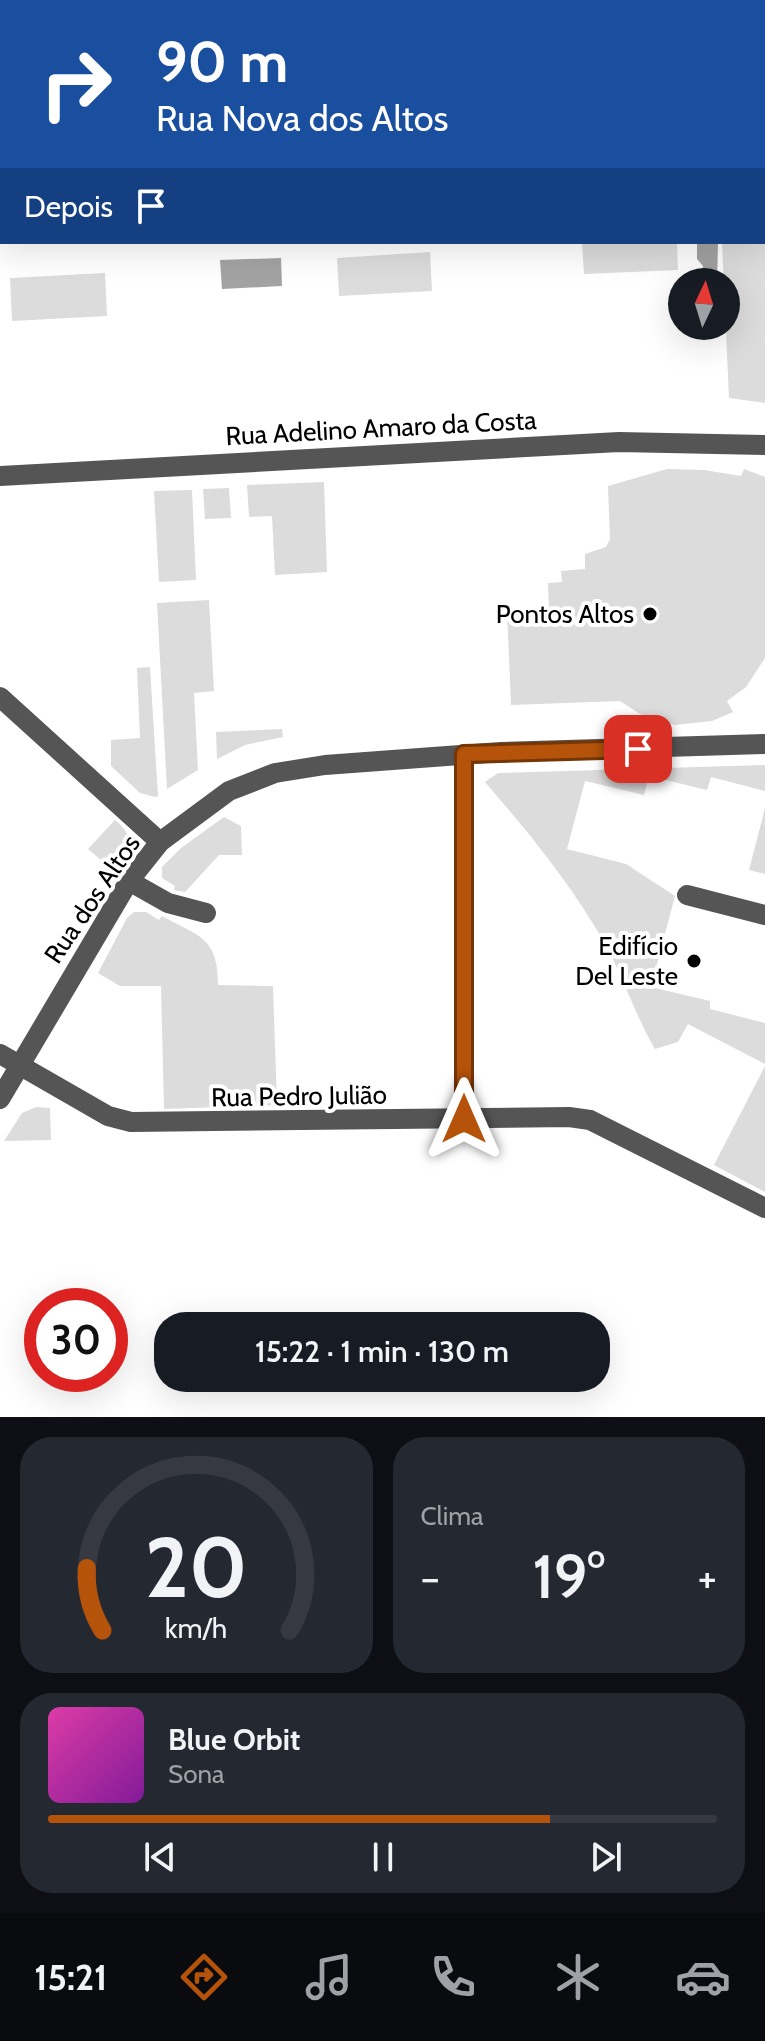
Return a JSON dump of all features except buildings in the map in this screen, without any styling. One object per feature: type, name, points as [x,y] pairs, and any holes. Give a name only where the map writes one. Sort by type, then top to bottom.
[{"type":"street","name":"Rua Adelino Amaro da Costa","points":[[0,476],[619,442],[765,445]]},
{"type":"street","points":[[0,697],[160,842]]},
{"type":"street","name":"Rua dos Altos","points":[[0,1099],[129,881],[160,842],[229,791],[275,773],[464,754],[765,744]]},
{"type":"street","points":[[464,754],[464,1119]]},
{"type":"street","points":[[129,881],[168,903],[206,913]]},
{"type":"street","points":[[687,895],[765,915]]},
{"type":"street","name":"Rua Pedro Julião","points":[[0,1054],[108,1116],[131,1122],[569,1117],[590,1120],[765,1208]]},
{"type":"shaded area","points":[[582,244],[677,244],[678,268],[584,274]]},
{"type":"shaded area","points":[[697,244],[718,244],[717,268],[703,268],[697,259]]},
{"type":"shaded area","points":[[722,244],[765,244],[765,403],[729,398],[726,340],[740,340],[740,268],[723,268]]},
{"type":"shaded area","points":[[430,252],[432,291],[339,296],[337,258]]},
{"type":"shaded area","points":[[281,258],[282,286],[222,289],[220,260]]},
{"type":"shaded area","points":[[105,273],[107,316],[12,321],[10,278]]},
{"type":"shaded area","points":[[667,469],[704,470],[741,476],[744,469],[765,477],[765,658],[746,687],[727,701],[733,712],[712,721],[675,725],[640,714],[620,701],[511,705],[507,611],[549,608],[548,583],[562,582],[561,571],[585,569],[585,554],[606,547],[610,539],[608,486]]},
{"type":"shaded area","points":[[324,482],[327,572],[275,575],[272,516],[249,517],[247,485]]},
{"type":"shaded area","points":[[229,488],[231,518],[205,519],[203,489]]},
{"type":"shaded area","points":[[192,490],[196,580],[159,582],[154,491]]},
{"type":"shaded area","points":[[209,600],[214,691],[194,693],[198,770],[167,789],[157,603]]},
{"type":"shaded area","points":[[150,667],[158,796],[155,797],[140,793],[111,766],[111,740],[140,738],[137,668]]},
{"type":"shaded area","points":[[282,729],[283,737],[245,745],[217,759],[216,732]]},
{"type":"shaded area","points":[[765,765],[765,791],[711,777],[707,790],[649,776],[644,795],[585,781],[567,849],[626,864],[675,896],[651,987],[710,1001],[710,1009],[765,1023],[765,1064],[688,1024],[678,1042],[655,1049],[611,955],[578,900],[549,859],[485,782],[498,773]]},
{"type":"shaded area","points":[[765,808],[765,874],[749,870]]},
{"type":"shaded area","points":[[224,817],[241,826],[242,855],[219,855],[185,892],[174,890],[175,886],[162,878],[162,867],[181,848]]},
{"type":"shaded area","points":[[115,820],[127,833],[129,845],[114,871],[88,849]]},
{"type":"shaded area","points":[[134,912],[146,912],[159,920],[162,916],[204,940],[215,957],[218,985],[273,986],[277,1105],[164,1109],[161,986],[120,986],[98,973],[127,918]]},
{"type":"shaded area","points":[[765,1066],[765,1192],[714,1165]]},
{"type":"shaded area","points":[[36,1107],[50,1108],[51,1140],[4,1141],[22,1113]]},
{"type":"place","name":"Pontos Altos","points":[[650,614]]},
{"type":"place","name":"Edifício Del Leste","points":[[694,961]]},
{"type":"route","points":[[464,1119],[464,754],[638,749]]}]
